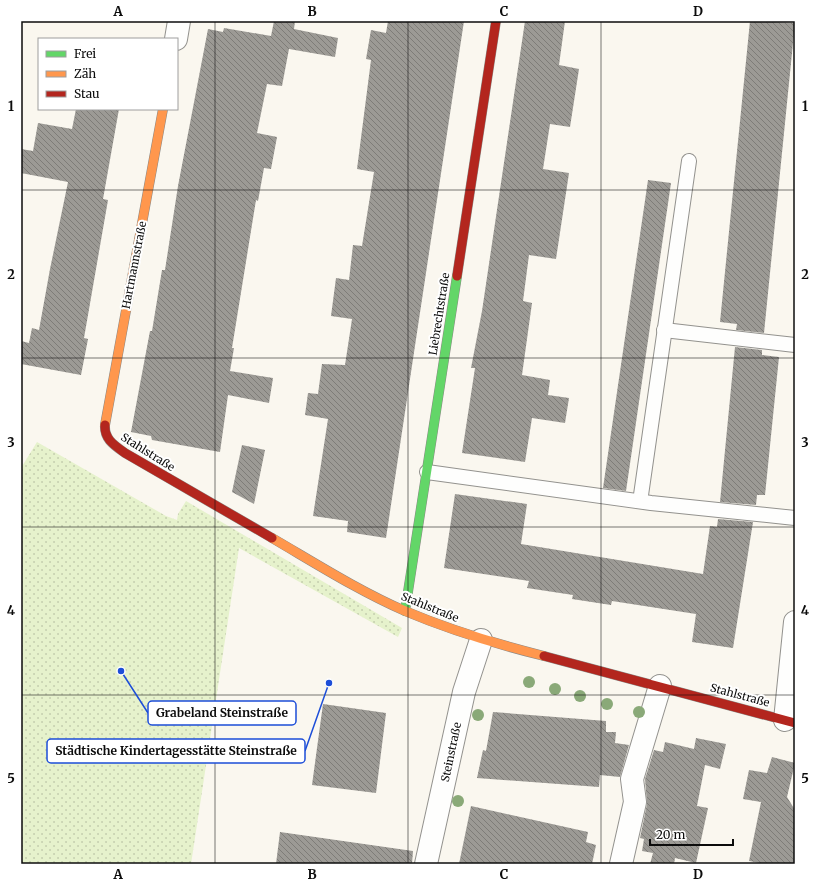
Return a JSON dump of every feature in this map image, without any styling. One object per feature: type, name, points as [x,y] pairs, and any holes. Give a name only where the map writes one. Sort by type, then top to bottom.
[{"type":"street","points":[[176,38],[179,21]]},
{"type":"street","name":"Liebrechtstraße","points":[[405,611],[496,21]]},
{"type":"street","name":"Hartmannstraße","points":[[104,421],[163,110]]},
{"type":"street","name":"Stahlstraße","points":[[104,421],[103,431],[105,436],[110,443],[125,453],[364,592],[405,611],[481,640],[660,686],[790,722]]},
{"type":"street","points":[[790,722],[795,622]]},
{"type":"street","name":"Steinstraße","points":[[426,864],[464,692],[481,640]]},
{"type":"street","points":[[621,864],[635,802],[632,779],[660,686]]},
{"type":"lane","points":[[641,495],[688,161]]},
{"type":"lane","points":[[664,330],[795,345]]},
{"type":"lane","points":[[427,472],[651,503],[795,518]]},
{"type":"green space","points":[[37,442],[166,516],[177,520],[178,514],[186,501],[402,628],[398,637],[239,548],[191,864],[21,864],[21,468]]},
{"type":"building","points":[[274,21],[295,21],[294,29],[338,38],[335,57],[289,49],[282,86],[267,84],[257,133],[277,137],[271,169],[264,168],[258,201],[256,200],[232,348],[234,348],[230,371],[273,378],[269,403],[228,395],[220,452],[152,440],[151,436],[131,432],[150,331],[152,331],[162,270],[165,270],[178,186],[208,29],[223,32],[224,28],[271,36]]},
{"type":"building","points":[[388,21],[464,21],[386,538],[347,532],[348,521],[313,516],[328,419],[305,415],[308,393],[318,394],[322,364],[345,365],[352,319],[331,316],[336,278],[349,280],[353,245],[362,246],[374,172],[357,169],[371,60],[366,59],[371,30],[386,33]]},
{"type":"building","points":[[525,21],[565,21],[559,65],[579,69],[570,127],[550,124],[543,169],[569,173],[556,259],[529,255],[523,301],[532,303],[522,375],[550,380],[548,395],[569,398],[565,423],[532,418],[525,462],[462,453],[475,368],[471,368],[482,311]]},
{"type":"building","points":[[750,21],[795,23],[764,333],[736,330],[737,324],[720,322]]},
{"type":"building","points":[[76,110],[119,110],[103,199],[108,200],[84,338],[88,339],[81,375],[21,364],[21,341],[29,343],[32,328],[39,330],[68,182],[21,173],[21,149],[33,151],[38,123],[72,129]]},
{"type":"building","points":[[648,180],[671,183],[626,491],[603,488]]},
{"type":"building","points":[[735,347],[762,350],[762,355],[779,357],[765,495],[757,495],[756,505],[720,502]]},
{"type":"building","points":[[242,445],[265,450],[254,504],[232,492]]},
{"type":"building","points":[[455,494],[527,504],[521,544],[703,574],[710,526],[717,527],[718,519],[753,522],[733,648],[692,642],[696,614],[612,601],[611,605],[572,599],[573,595],[527,588],[529,581],[444,568]]},
{"type":"building","points":[[323,704],[386,713],[376,793],[312,785]]},
{"type":"building","points":[[493,712],[606,721],[606,732],[616,732],[615,743],[629,745],[620,777],[600,775],[599,787],[477,778],[483,750],[486,751]]},
{"type":"building","points":[[696,738],[726,744],[720,769],[705,765],[697,806],[708,808],[696,863],[675,858],[674,864],[650,864],[653,853],[642,851],[644,839],[640,838],[647,804],[645,779],[654,750],[663,752],[665,742],[694,749]]},
{"type":"building","points":[[772,757],[795,763],[787,797],[795,810],[795,864],[765,864],[749,861],[761,802],[743,799],[749,770],[767,773]]},
{"type":"building","points":[[471,806],[588,832],[586,842],[596,845],[592,864],[459,864]]},
{"type":"building","points":[[280,832],[413,851],[412,864],[276,864]]},
{"type":"traffic: fast","points":[[405,611],[457,276]]},
{"type":"traffic: slow","points":[[105,425],[163,110]]},
{"type":"traffic: slow","points":[[272,538],[354,586],[405,611],[473,636],[544,656]]},
{"type":"traffic: jam","points":[[457,276],[496,21]]},
{"type":"traffic: jam","points":[[105,425],[106,434],[110,441],[125,453],[272,538]]},
{"type":"traffic: jam","points":[[544,656],[795,723]]},
{"type":"place","name":"Grabeland Steinstraße","points":[[121,671]]},
{"type":"place","name":"Städtische Kindertagesstätte Steinstraße","points":[[329,683]]}]
